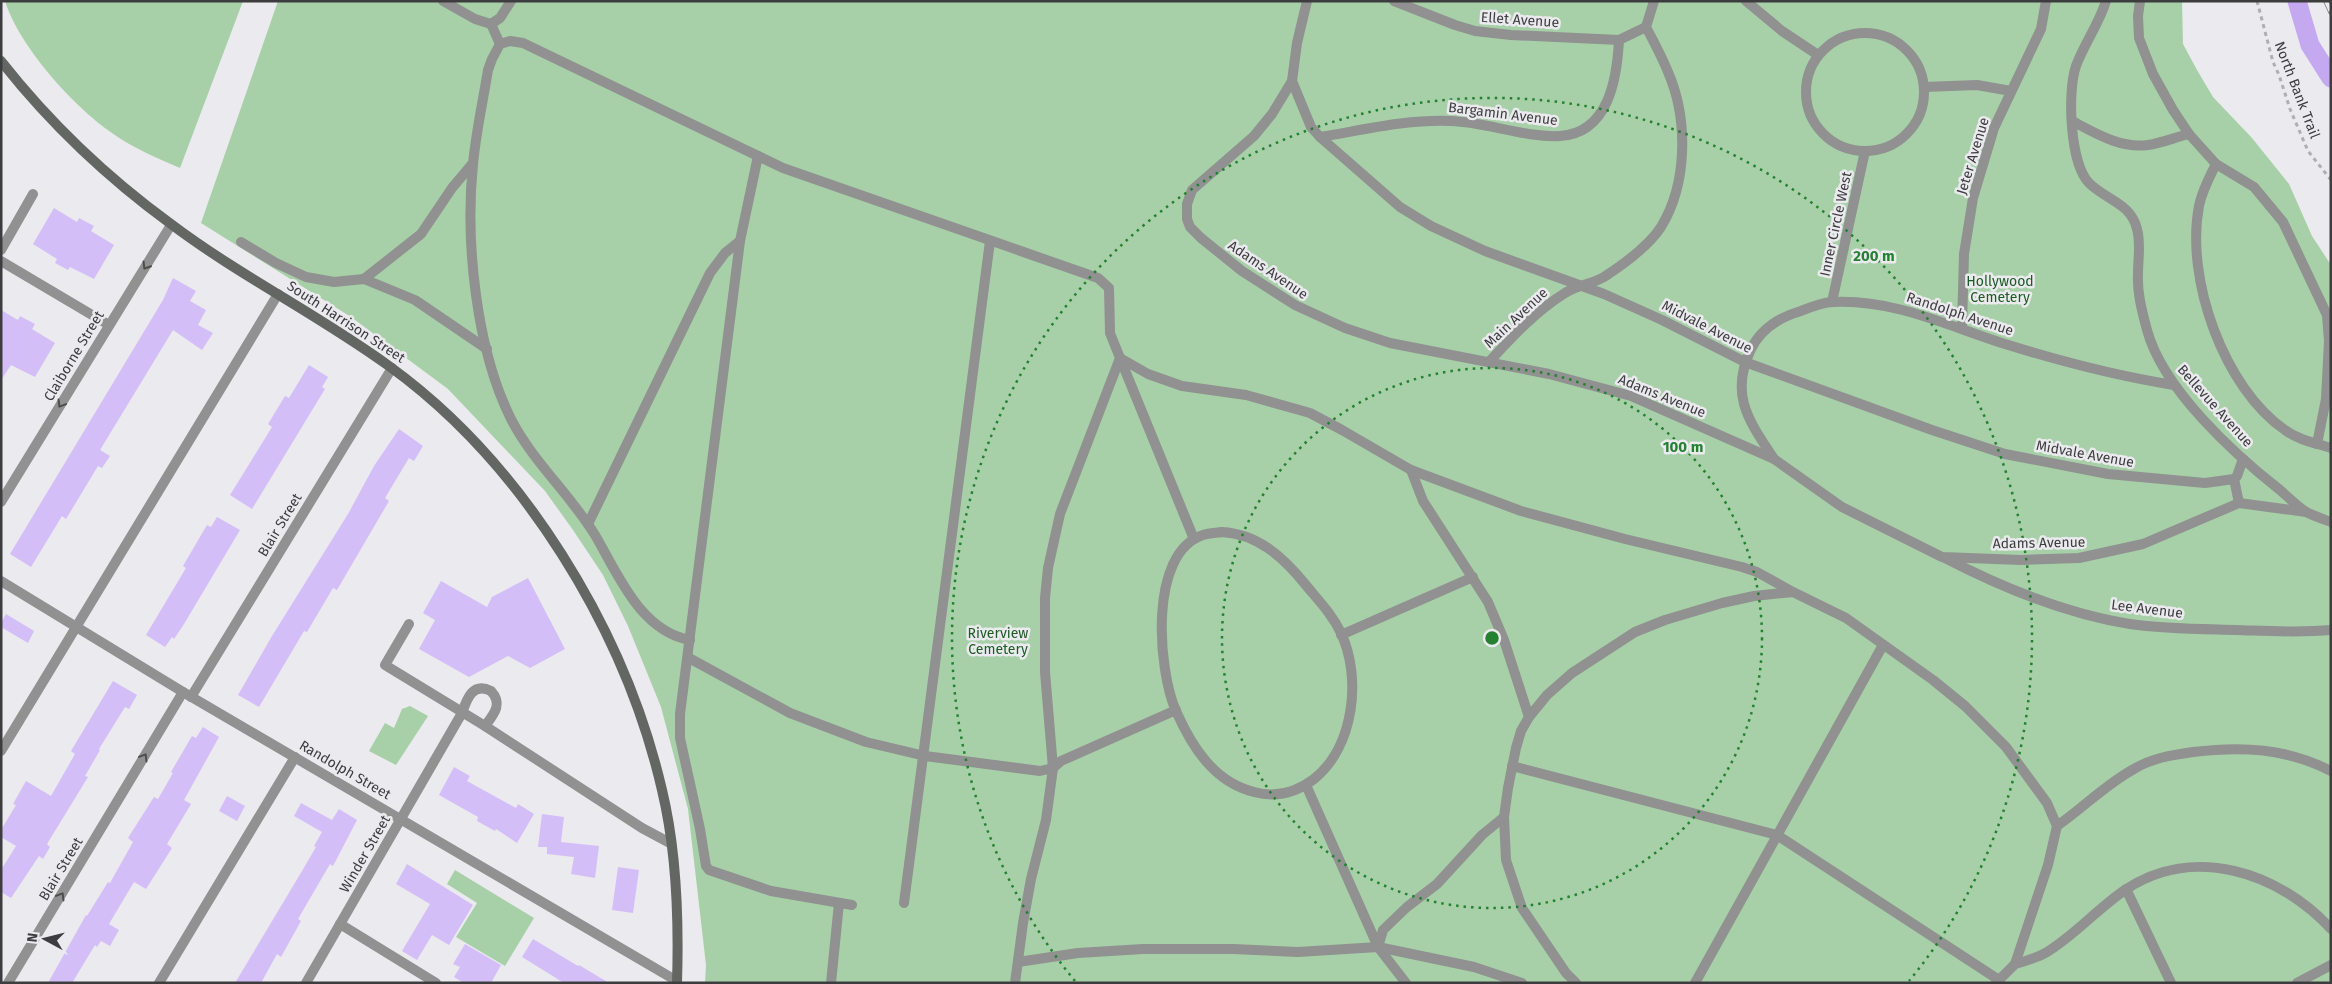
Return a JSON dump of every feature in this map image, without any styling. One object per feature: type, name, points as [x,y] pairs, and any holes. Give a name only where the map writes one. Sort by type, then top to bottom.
[{"type":"street","points":[[443,1],[474,20],[490,24],[500,18],[511,1]]},
{"type":"street","points":[[1292,81],[1297,43],[1307,1]]},
{"type":"street","name":"Ellet Avenue","points":[[1394,1],[1429,17],[1475,30],[1523,36],[1619,40],[1646,27]]},
{"type":"street","points":[[1646,27],[1654,1]]},
{"type":"street","points":[[1746,1],[1782,31],[1818,55]]},
{"type":"street","name":"Jeter Avenue","points":[[1962,327],[1964,254],[1973,198],[1994,128],[2041,29],[2046,1]]},
{"type":"street","name":"Bellevue Avenue","points":[[2106,1],[2076,66],[2072,121],[2077,161],[2084,177],[2095,188],[2125,208],[2135,221],[2139,242],[2139,291],[2144,320],[2154,350],[2174,385],[2243,459],[2306,512],[2331,522]]},
{"type":"street","points":[[2140,1],[2138,16],[2139,38],[2155,78],[2189,134],[2216,164],[2254,187],[2283,222],[2329,317],[2330,340],[2326,399],[2317,444]]},
{"type":"street","points":[[490,24],[500,44]]},
{"type":"street","name":"Main Avenue","points":[[1489,362],[1538,313],[1566,292],[1604,277],[1647,244],[1661,226],[1676,192],[1682,144],[1679,115],[1668,72],[1646,27]]},
{"type":"street","points":[[1868,33],[1884,36],[1900,44],[1912,56],[1920,70],[1924,87],[1920,113],[1911,128],[1891,145],[1865,151],[1848,149],[1832,142],[1820,130],[1810,116],[1806,90],[1809,73],[1818,55],[1836,40],[1851,34],[1868,33]]},
{"type":"street","name":"Bargamin Avenue","points":[[1320,137],[1424,120],[1468,122],[1552,136],[1570,134],[1592,123],[1607,102],[1617,73],[1619,40]]},
{"type":"street","points":[[690,640],[671,635],[645,614],[633,599],[588,524],[530,451],[511,418],[495,378],[487,349],[473,262],[471,228],[473,163],[488,70],[500,44],[510,41],[523,43],[783,168],[1098,278],[1109,288],[1110,333],[1194,539]]},
{"type":"street","name":"South Harrison Street","points":[[1,61],[51,119],[127,189],[171,225],[345,335],[392,368],[431,399],[468,435],[513,487],[564,558],[605,632],[638,712],[662,790],[670,843],[677,912],[678,982]]},
{"type":"street","name":"Midvale Avenue","points":[[1292,81],[1312,127],[1320,137],[1400,207],[1419,220],[1485,251],[1581,285],[1662,320],[1745,362],[1904,420],[2006,454],[2108,474],[2206,482],[2234,478]]},
{"type":"street","name":"Adams Avenue","points":[[1292,81],[1272,114],[1254,136],[1192,190],[1186,208],[1190,227],[1218,253],[1280,296],[1319,317],[1380,340],[1550,374],[1626,394],[1774,459],[1842,507],[1942,557],[2020,560],[2086,557],[2143,544],[2240,503]]},
{"type":"street","points":[[1924,87],[1971,85],[2011,91]]},
{"type":"street","points":[[2072,121],[2106,138],[2134,145],[2148,145],[2189,134]]},
{"type":"street","name":"Inner Circle West","points":[[1832,302],[1865,151]]},
{"type":"street","points":[[758,156],[740,241],[689,658],[680,714],[680,738],[706,866],[712,872],[771,890],[852,905]]},
{"type":"street","points":[[364,280],[421,234],[452,188],[473,163]]},
{"type":"street","points":[[2216,164],[2207,182],[2199,206],[2196,244],[2200,284],[2212,325],[2231,369],[2258,404],[2284,430],[2331,448]]},
{"type":"street","points":[[1,250],[33,194]]},
{"type":"street","name":"Claiborne Street","points":[[1,502],[171,225]]},
{"type":"street","points":[[588,524],[710,273],[725,253],[740,241]]},
{"type":"street","points":[[904,903],[990,241]]},
{"type":"street","points":[[241,242],[295,273],[316,280],[334,282],[364,280],[415,300],[487,349]]},
{"type":"street","points":[[1,261],[109,325]]},
{"type":"street","points":[[1,751],[278,294]]},
{"type":"street","name":"Randolph Avenue","points":[[1774,459],[1750,422],[1742,400],[1741,385],[1745,362],[1755,342],[1768,327],[1790,314],[1832,302],[1881,305],[1924,314],[2004,343],[2064,360],[2145,380],[2174,385]]},
{"type":"street","points":[[1120,358],[1148,374],[1182,386],[1246,394],[1310,413],[1411,470],[1558,522],[1757,572],[1846,618],[1933,680],[1965,706],[2006,747],[2047,803],[2057,826],[2048,865],[2015,964],[1998,982],[1777,835],[1512,766]]},
{"type":"street","points":[[1015,983],[1031,879],[1046,820],[1053,768],[1045,672],[1045,598],[1049,559],[1060,514],[1120,358]]},
{"type":"street","name":"Blair Street","points":[[8,983],[392,368]]},
{"type":"street","points":[[2243,459],[2237,476],[2234,478],[2240,503],[2306,512]]},
{"type":"street","points":[[1411,470],[1422,501],[1488,602],[1504,640],[1529,717]]},
{"type":"street","points":[[1230,533],[1247,537],[1266,547],[1291,567],[1332,616],[1342,635],[1347,651],[1350,672],[1352,698],[1349,720],[1334,758],[1327,768],[1306,785],[1293,792],[1270,794],[1248,791],[1227,781],[1209,765],[1200,753],[1176,710],[1167,676],[1163,606],[1166,583],[1174,561],[1194,539],[1203,535],[1230,533]]},
{"type":"street","name":"Lee Avenue","points":[[1942,557],[2015,591],[2118,621],[2146,626],[2209,629],[2300,632],[2331,630]]},
{"type":"street","points":[[1342,635],[1473,577]]},
{"type":"street","name":"Randolph Street","points":[[1,582],[187,695],[678,982]]},
{"type":"street","points":[[1576,983],[1566,973],[1522,908],[1506,860],[1504,817],[1512,766],[1521,731],[1529,717],[1547,696],[1572,673],[1635,632],[1665,620],[1722,603],[1754,596],[1793,592]]},
{"type":"street","points":[[409,624],[385,665],[485,726],[642,828],[670,843]]},
{"type":"street","points":[[1695,983],[1883,645]]},
{"type":"street","points":[[689,658],[783,709],[816,724],[866,742],[924,756],[1040,771],[1053,768],[1061,761],[1176,710]]},
{"type":"street","points":[[462,713],[470,694],[474,690],[486,688],[491,691],[498,701],[495,713],[485,726]]},
{"type":"street","name":"Winder Street","points":[[306,983],[462,713]]},
{"type":"street","points":[[2057,826],[2128,772],[2165,757],[2226,748],[2262,749],[2288,754],[2331,771]]},
{"type":"street","points":[[159,983],[295,757]]},
{"type":"street","points":[[1306,785],[1378,947],[1406,983]]},
{"type":"street","points":[[1378,947],[1382,930],[1407,907],[1437,884],[1482,835],[1504,817]]},
{"type":"street","points":[[2015,964],[2047,952],[2126,889],[2140,881],[2172,870],[2194,866],[2218,866],[2245,873],[2272,884],[2300,901],[2331,929]]},
{"type":"street","points":[[2126,889],[2171,983]]},
{"type":"street","points":[[831,983],[839,903]]},
{"type":"street","points":[[340,924],[436,983]]},
{"type":"street","points":[[1018,962],[1078,953],[1144,949],[1233,949],[1298,952],[1378,947],[1474,967],[1522,983]]},
{"type":"street","points":[[2297,983],[2331,965]]},
{"type":"path","name":"North Bank Trail","points":[[2257,1],[2273,62],[2290,109],[2308,151],[2331,180]]},
{"type":"green space","points":[[5,1],[243,1],[180,168],[120,138],[81,107],[49,74],[22,37]]},
{"type":"green space","name":"Riverview Cemetery","points":[[278,1],[2182,1],[2183,44],[2197,70],[2213,97],[2252,138],[2289,184],[2312,236],[2331,265],[2331,983],[705,983],[706,965],[688,809],[661,707],[628,626],[603,575],[545,491],[448,389],[351,317],[201,223]]},
{"type":"green space","points":[[410,706],[428,716],[396,765],[369,751],[385,723],[394,728],[402,709]]},
{"type":"green space","points":[[455,870],[534,918],[505,966],[456,937],[477,903],[447,884]]},
{"type":"building","points":[[54,208],[77,222],[79,218],[94,226],[91,231],[114,245],[94,279],[70,267],[68,270],[55,263],[57,259],[33,244]]},
{"type":"building","points":[[173,278],[196,291],[190,301],[206,310],[198,325],[213,333],[202,350],[173,330],[100,450],[110,456],[102,468],[98,466],[66,519],[62,516],[31,567],[10,554],[163,300]]},
{"type":"building","points":[[1,310],[18,320],[20,316],[35,324],[32,329],[55,343],[35,377],[11,365],[1,380]]},
{"type":"building","points":[[309,365],[328,377],[322,387],[325,389],[252,509],[230,495],[272,427],[268,424],[285,396],[289,398]]},
{"type":"building","points":[[399,429],[423,446],[414,461],[409,458],[385,498],[389,501],[337,590],[333,588],[307,632],[304,631],[259,707],[238,695],[272,636],[348,514],[374,466]]},
{"type":"building","points":[[217,517],[240,530],[184,624],[174,639],[172,637],[165,647],[146,635],[186,568],[183,566],[207,525],[211,527]]},
{"type":"building","points":[[528,578],[565,649],[530,668],[508,656],[469,677],[419,649],[435,620],[423,613],[441,581],[487,607],[492,597]]},
{"type":"building","points":[[6,614],[34,631],[28,643],[1,627]]},
{"type":"building","points":[[113,681],[137,695],[129,709],[125,707],[99,749],[85,776],[88,777],[47,844],[50,847],[43,859],[39,856],[11,898],[1,892],[1,870],[16,846],[1,837],[1,830],[16,805],[13,804],[26,781],[51,796],[75,754],[71,751]]},
{"type":"building","points":[[203,727],[219,737],[184,800],[191,804],[167,844],[172,848],[146,889],[134,882],[109,924],[119,930],[110,946],[101,941],[97,947],[95,945],[72,983],[48,983],[86,915],[108,882],[110,883],[133,842],[128,838],[154,797],[158,799],[192,736],[196,738]]},
{"type":"building","points":[[454,767],[470,776],[467,781],[516,808],[518,804],[534,814],[517,843],[496,829],[495,831],[477,821],[478,817],[439,795]]},
{"type":"building","points":[[227,796],[245,806],[237,821],[219,811]]},
{"type":"building","points":[[301,803],[332,820],[339,809],[357,820],[333,866],[330,864],[298,919],[301,921],[281,957],[277,954],[261,983],[235,983],[316,847],[314,846],[322,832],[294,816]]},
{"type":"building","points":[[542,814],[564,817],[561,842],[599,846],[595,878],[571,874],[574,857],[547,854],[547,847],[538,847]]},
{"type":"building","points":[[407,864],[473,905],[449,945],[432,935],[417,960],[402,951],[430,904],[396,884]]},
{"type":"building","points":[[618,867],[639,870],[633,913],[612,910]]},
{"type":"building","points":[[533,939],[609,983],[564,983],[522,957]]},
{"type":"building","points":[[465,944],[501,965],[491,983],[464,983],[454,977],[460,967],[453,964]]},
{"type":"waterway","points":[[2297,1],[2310,45],[2331,78]]},
{"type":"railway","points":[[2326,1],[2331,12]]},
{"type":"park label","name":"Hollywood Cemetery","points":[[2000,290]]}]
